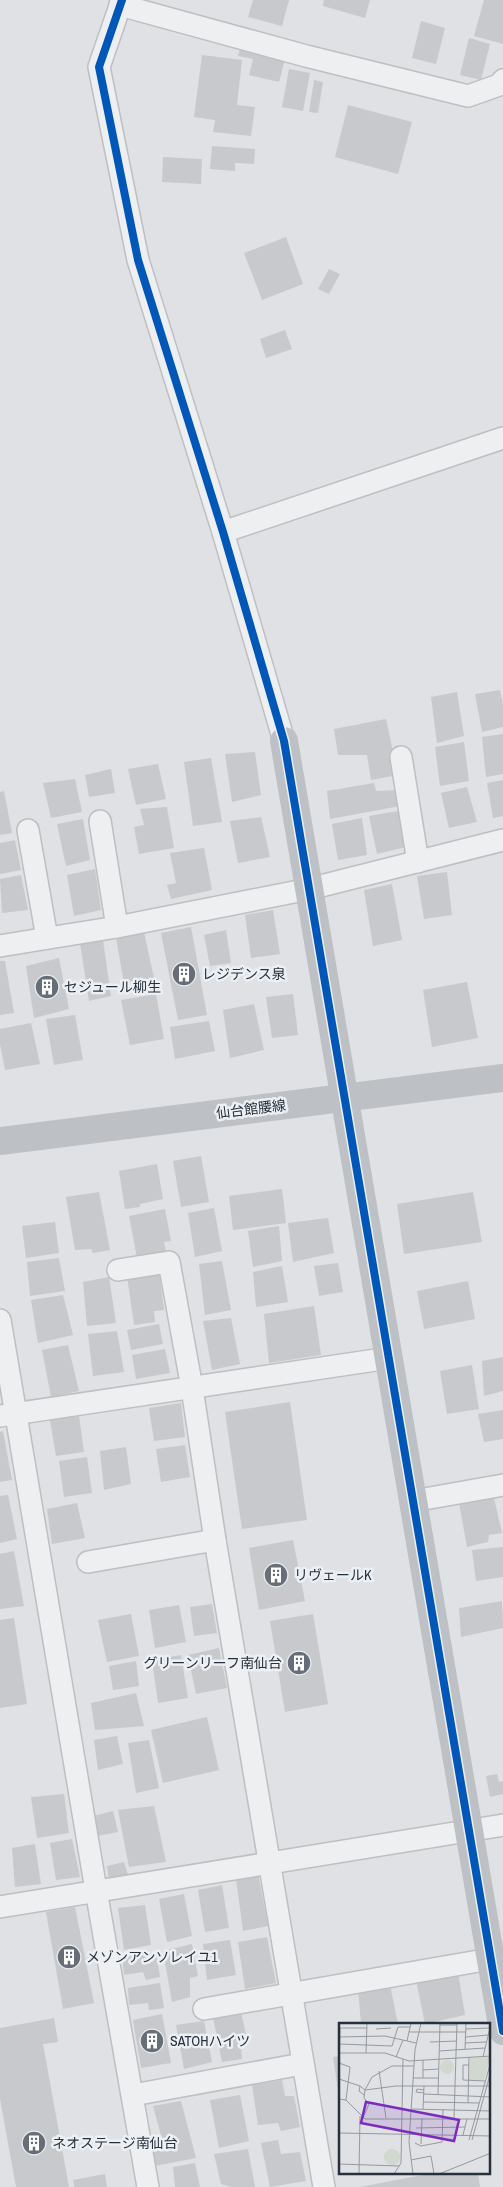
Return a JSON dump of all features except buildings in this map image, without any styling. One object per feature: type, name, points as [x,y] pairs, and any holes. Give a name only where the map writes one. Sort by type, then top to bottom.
[{"type":"street","points":[[503,80],[499,86],[468,96],[306,56],[121,3],[99,67],[138,260],[223,532],[284,741],[503,2031]]},
{"type":"street","points":[[223,532],[503,438]]},
{"type":"street","points":[[401,756],[418,862]]},
{"type":"street","points":[[100,821],[117,927]]},
{"type":"street","points":[[28,830],[47,938]]},
{"type":"street","points":[[0,946],[117,927],[309,889],[503,840]]},
{"type":"street","name":"仙台館腰線","points":[[0,1142],[503,1078]]},
{"type":"street","points":[[118,1270],[169,1262],[192,1388],[215,1540],[324,2187]]},
{"type":"street","points":[[0,1320],[8,1415],[96,1890],[148,2187]]},
{"type":"street","points":[[8,1415],[388,1358]]},
{"type":"street","points":[[413,1501],[503,1485]]},
{"type":"street","points":[[88,1562],[215,1540]]},
{"type":"street","points":[[0,1907],[503,1825]]},
{"type":"street","points":[[204,2009],[490,1959]]},
{"type":"street","points":[[133,2095],[302,2064]]},
{"type":"cycle path","points":[[122,0],[99,67],[138,260],[223,532],[284,741],[503,2031]]},
{"type":"place","name":"レジデンス泉","points":[[184,974]]},
{"type":"place","name":"セジュール柳生","points":[[47,987]]},
{"type":"place","name":"リヴェールK","points":[[276,1575]]},
{"type":"place","name":"グリーンリーフ南仙台","points":[[299,1663]]},
{"type":"place","name":"メゾンアンソレイユ1","points":[[69,1957]]},
{"type":"place","name":"SATOHハイツ","points":[[152,2041]]},
{"type":"place","name":"ネオステージ南仙台","points":[[34,2143]]}]
